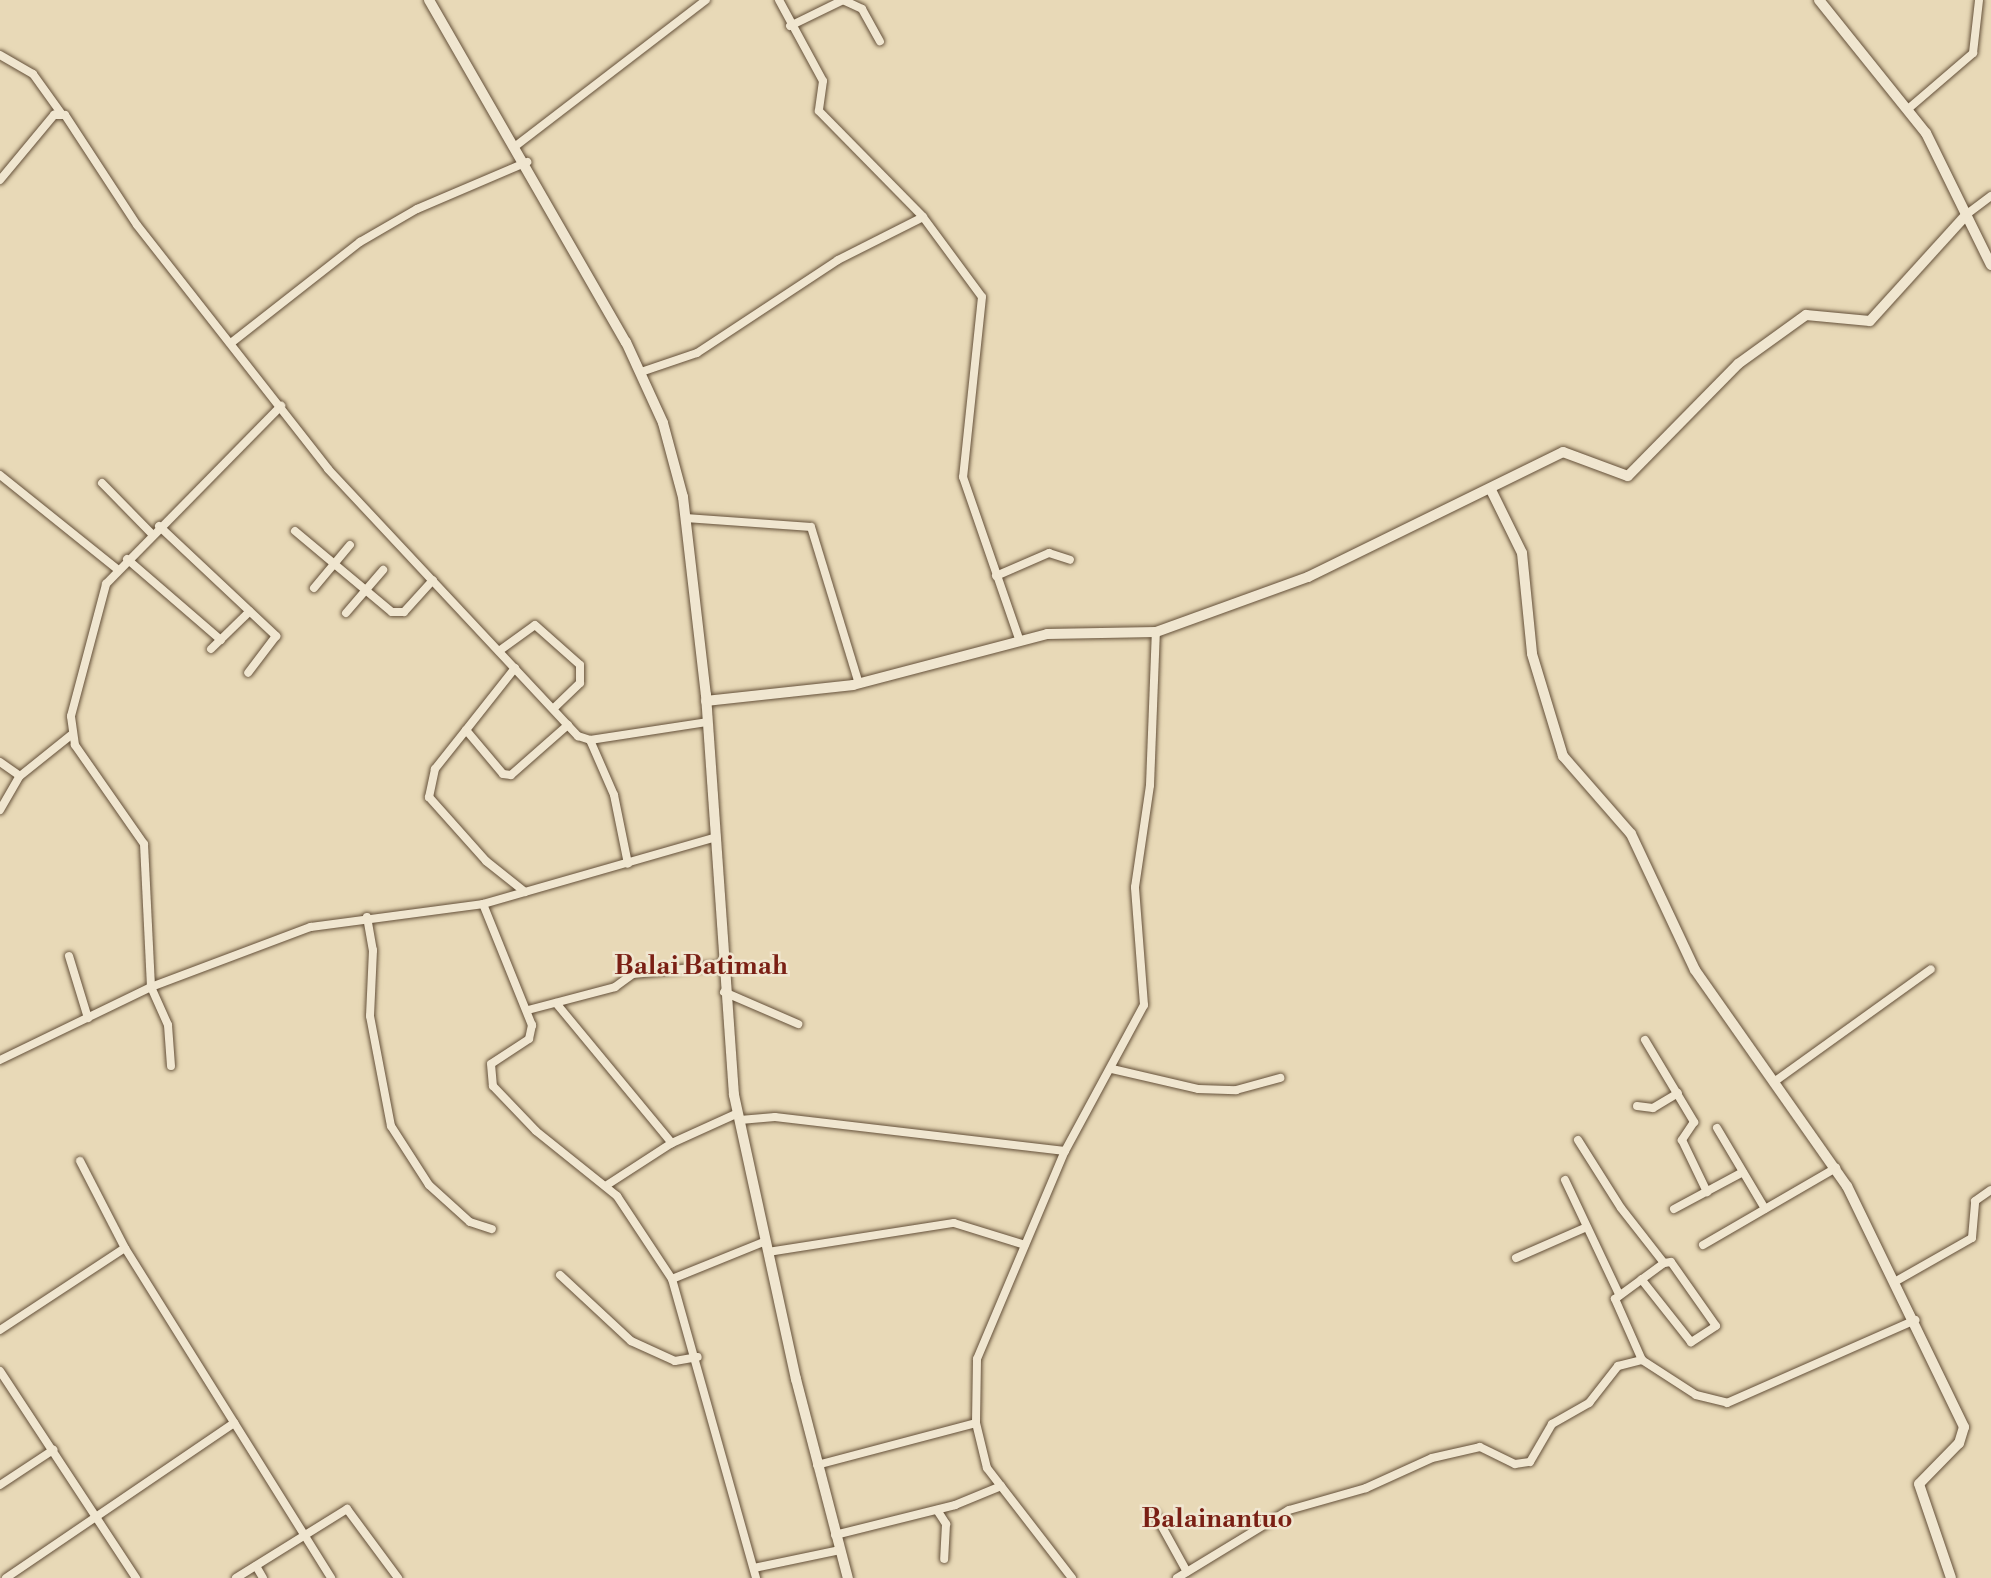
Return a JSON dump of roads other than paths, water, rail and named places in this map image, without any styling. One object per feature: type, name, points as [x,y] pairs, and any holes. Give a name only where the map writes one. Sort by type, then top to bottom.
[{"type":"street","points":[[429,0],[527,162],[641,372],[663,423],[686,518],[706,701],[724,992],[739,1116],[817,1465],[848,1578]]},
{"type":"street","points":[[517,145],[706,0]]},
{"type":"street","points":[[779,0],[790,26],[823,81],[818,111],[923,217],[984,303],[962,477],[1019,639]]},
{"type":"street","points":[[790,26],[843,0],[862,9],[880,41]]},
{"type":"street","points":[[1819,0],[1908,109],[1967,214],[1991,265]]},
{"type":"street","points":[[1908,109],[1973,52],[1979,0]]},
{"type":"street","points":[[0,55],[33,74],[137,225],[328,468],[568,725],[590,740],[614,795],[628,864]]},
{"type":"street","points":[[0,180],[61,113]]},
{"type":"street","points":[[231,343],[360,242],[417,209],[527,162]]},
{"type":"street","points":[[706,701],[859,684],[1019,639],[1156,632],[1297,582],[1492,492],[1563,452],[1618,475],[1636,473],[1738,364],[1806,315],[1870,321],[1967,214],[1991,197]]},
{"type":"street","points":[[641,372],[697,353],[845,256],[923,217]]},
{"type":"street","points":[[0,810],[20,776],[71,735],[94,614],[117,569],[281,406]]},
{"type":"street","points":[[0,475],[117,569]]},
{"type":"street","points":[[102,483],[152,534]]},
{"type":"street","points":[[1492,492],[1522,553],[1530,647],[1563,756],[1640,847],[1695,970],[1836,1168],[1898,1280],[1964,1427],[1959,1443],[1919,1485],[1951,1578]]},
{"type":"street","points":[[686,518],[811,527],[859,684]]},
{"type":"street","points":[[159,526],[250,611],[276,641],[248,673]]},
{"type":"street","points":[[295,531],[365,590],[399,614],[433,580]]},
{"type":"street","points":[[314,588],[350,545]]},
{"type":"street","points":[[996,576],[1049,553],[1070,560]]},
{"type":"street","points":[[127,559],[220,640]]},
{"type":"street","points":[[346,613],[383,570]]},
{"type":"street","points":[[211,649],[250,611]]},
{"type":"street","points":[[499,651],[535,625],[580,665],[580,684],[553,709]]},
{"type":"street","points":[[1072,1578],[1001,1486],[980,1450],[976,1423],[975,1368],[1065,1151],[1112,1069],[1144,1005],[1135,887],[1150,785],[1156,632]]},
{"type":"street","points":[[515,668],[435,769],[429,797],[486,861],[525,892]]},
{"type":"street","points":[[590,740],[707,722]]},
{"type":"street","points":[[467,730],[506,776],[568,725]]},
{"type":"street","points":[[71,735],[144,844],[151,987],[168,1025],[172,1066]]},
{"type":"street","points":[[0,762],[20,776]]},
{"type":"street","points":[[0,1060],[151,987],[311,927],[367,917],[483,904],[713,838]]},
{"type":"street","points":[[483,904],[528,1010],[531,1035],[493,1060],[493,1086],[536,1131],[607,1185],[672,1279],[698,1357],[756,1578]]},
{"type":"street","points":[[367,917],[373,950],[370,1016],[391,1126],[429,1185],[470,1222],[492,1229]]},
{"type":"street","points":[[69,956],[88,1018]]},
{"type":"street","points":[[528,1010],[615,987],[633,974],[722,965]]},
{"type":"street","points":[[1774,1082],[1931,969]]},
{"type":"street","points":[[724,992],[798,1024]]},
{"type":"street","points":[[556,1003],[672,1143]]},
{"type":"street","points":[[1645,1040],[1694,1122],[1683,1145],[1707,1192]]},
{"type":"street","points":[[1112,1069],[1198,1089],[1236,1090],[1280,1078]]},
{"type":"street","points":[[1637,1106],[1653,1108],[1678,1093]]},
{"type":"street","points":[[607,1185],[672,1143],[739,1116],[775,1117],[1065,1151]]},
{"type":"street","points":[[1717,1128],[1765,1209]]},
{"type":"street","points":[[1578,1140],[1664,1263]]},
{"type":"street","points":[[80,1161],[125,1248],[331,1578]]},
{"type":"street","points":[[1703,1245],[1836,1168]]},
{"type":"street","points":[[1674,1209],[1743,1172]]},
{"type":"street","points":[[1566,1180],[1619,1294]]},
{"type":"street","points":[[1898,1280],[1972,1238],[1975,1201],[1991,1190]]},
{"type":"street","points":[[672,1279],[767,1246],[954,1223],[1025,1245]]},
{"type":"street","points":[[1516,1258],[1587,1227]]},
{"type":"street","points":[[0,1330],[125,1248]]},
{"type":"street","points":[[1641,1279],[1690,1341],[1698,1341],[1716,1322],[1671,1262],[1664,1263],[1619,1294],[1616,1304],[1642,1360],[1696,1395],[1727,1403],[1916,1319]]},
{"type":"street","points":[[560,1275],[631,1340],[675,1362],[698,1357]]},
{"type":"street","points":[[1177,1578],[1289,1510],[1366,1488],[1474,1446],[1515,1464],[1530,1462],[1552,1424],[1589,1403],[1614,1368],[1642,1360]]},
{"type":"street","points":[[0,1371],[136,1578]]},
{"type":"street","points":[[6,1578],[98,1519],[234,1423]]},
{"type":"street","points":[[817,1465],[976,1423]]},
{"type":"street","points":[[0,1485],[53,1450]]},
{"type":"street","points":[[835,1535],[937,1510],[1001,1486]]},
{"type":"street","points":[[236,1578],[351,1510],[398,1578]]},
{"type":"street","points":[[937,1510],[946,1524],[944,1559]]},
{"type":"street","points":[[1155,1514],[1186,1572]]},
{"type":"street","points":[[754,1568],[840,1550]]},
{"type":"street","points":[[256,1566],[263,1578]]},
{"type":"district","name":"Balai Batimah","points":[[701,967]]},
{"type":"district","name":"Balainantuo","points":[[1217,1520]]}]
